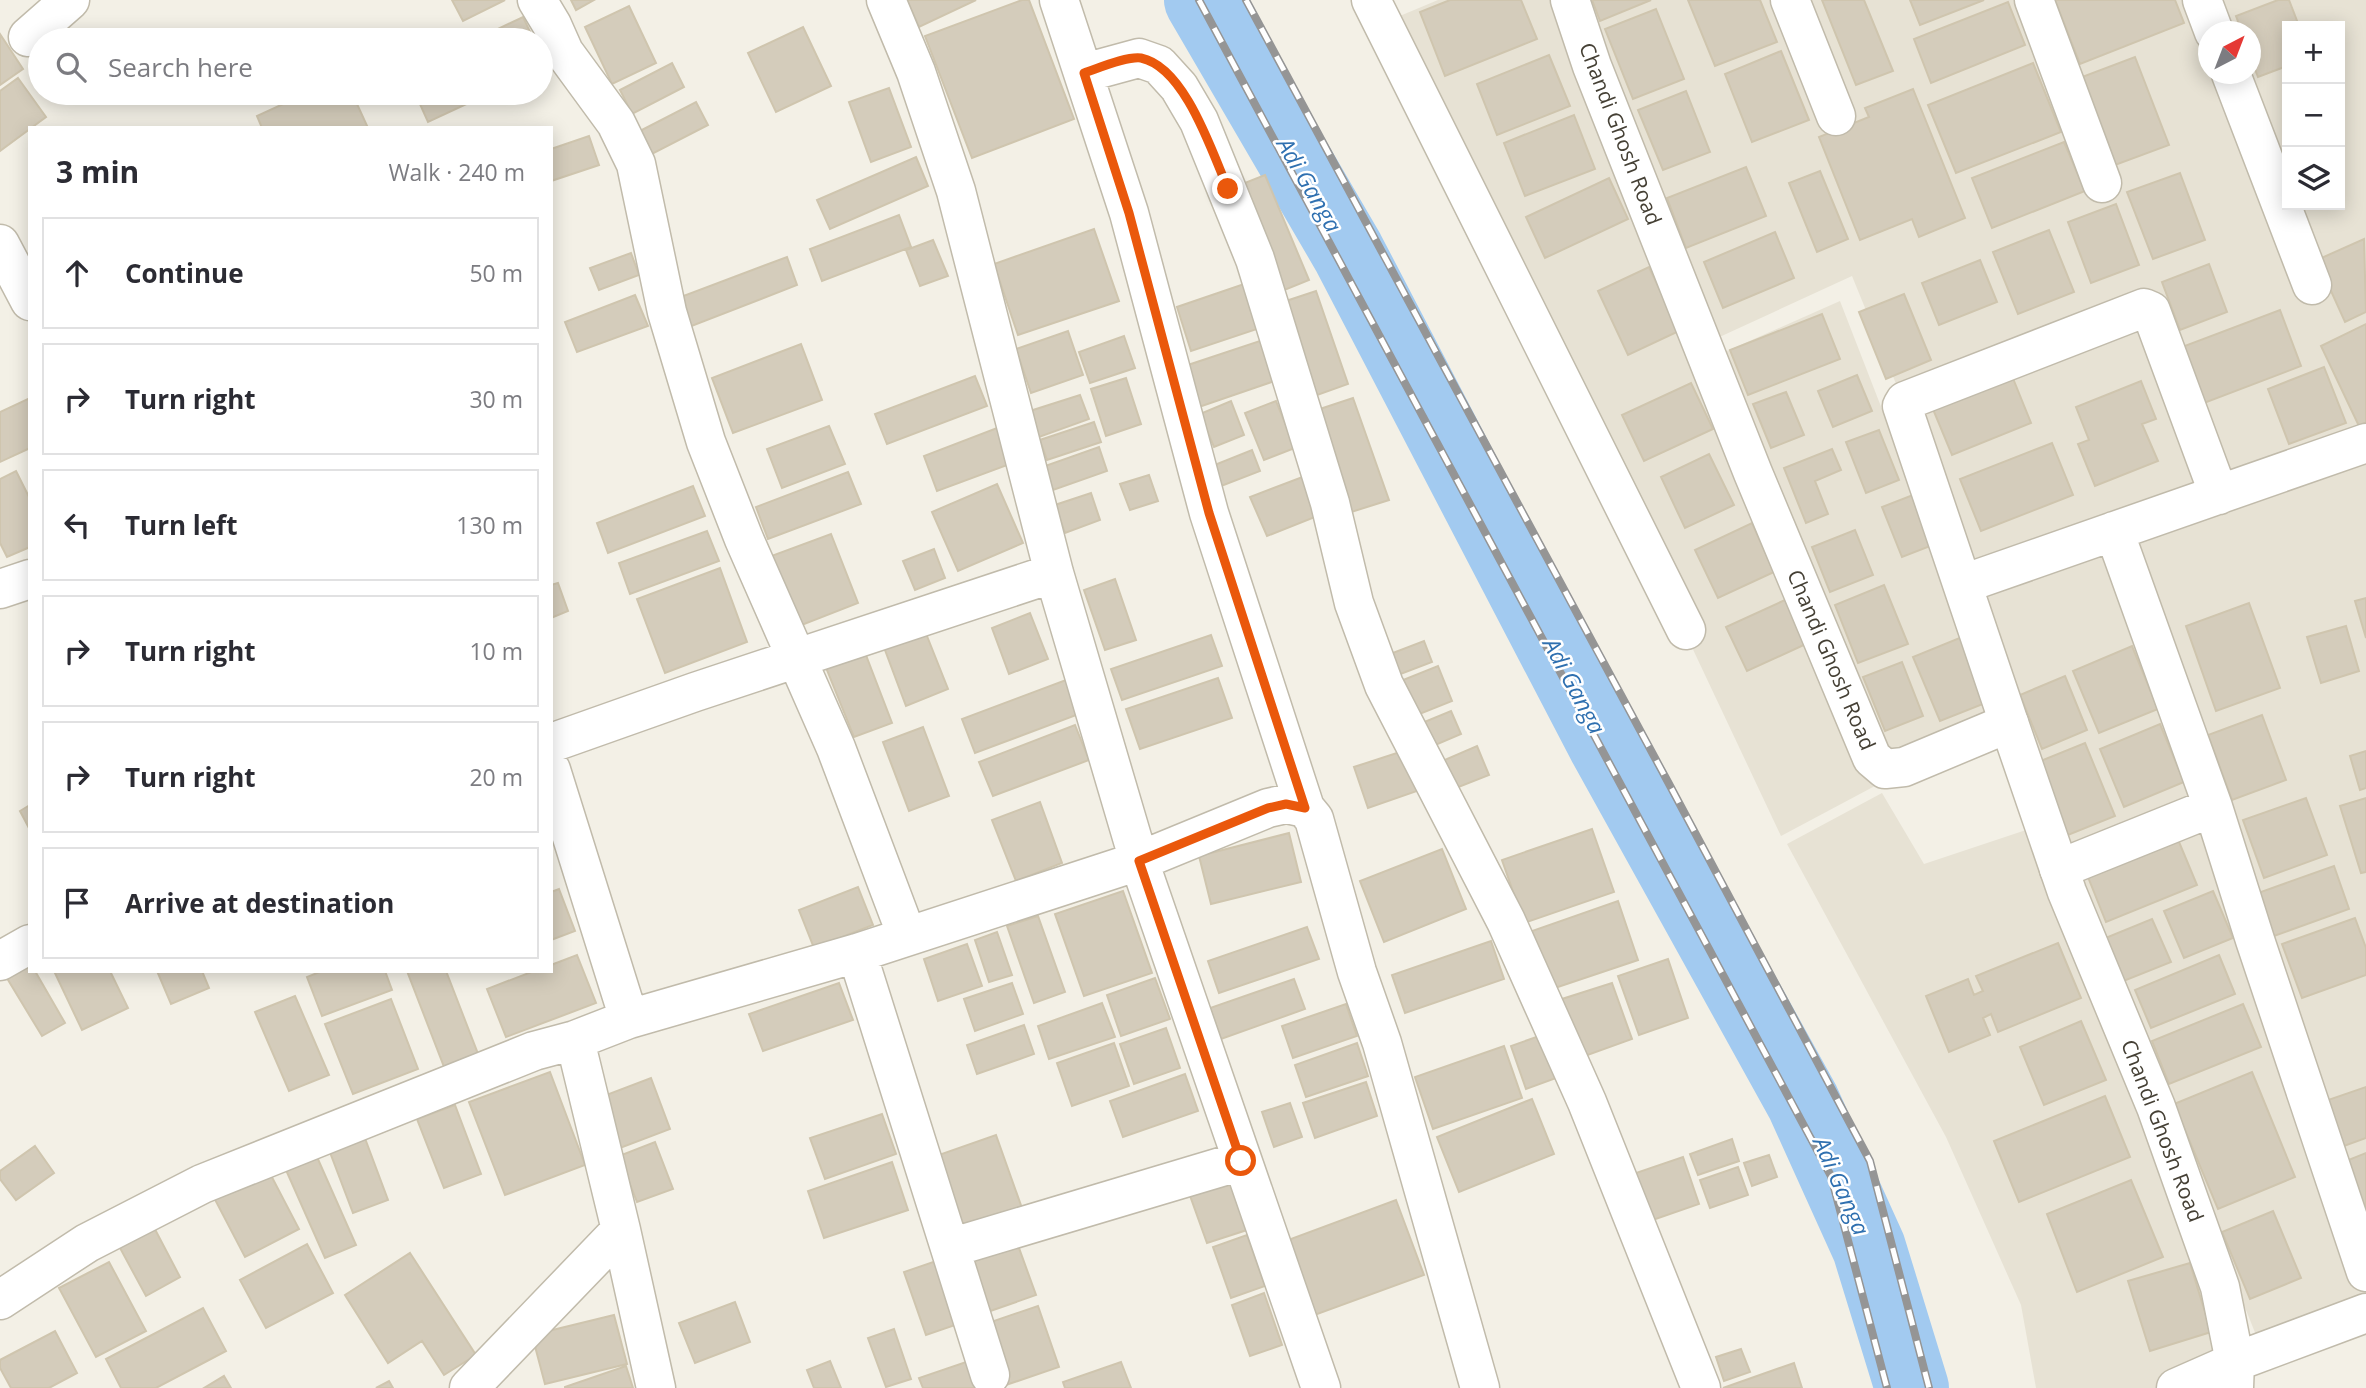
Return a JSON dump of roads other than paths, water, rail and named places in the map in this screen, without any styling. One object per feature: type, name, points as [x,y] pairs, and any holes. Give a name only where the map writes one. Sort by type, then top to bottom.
[{"type":"street","points":[[38,28],[70,0]]},
{"type":"street","points":[[537,0],[564,52],[616,123],[636,164],[667,312],[706,442],[744,539],[836,748],[907,936]]},
{"type":"street","points":[[886,0],[916,72],[956,191],[1054,573],[1139,861],[1321,1388]]},
{"type":"street","points":[[1059,0],[1129,213],[1209,513],[1305,808],[1314,819],[1357,972],[1382,1043],[1480,1388]]},
{"type":"street","points":[[1370,0],[1686,630]]},
{"type":"street","name":"Chandi Ghosh Road","points":[[1570,0],[1592,66],[1753,473],[1872,758],[1885,769],[1904,768],[2009,723],[2059,869],[2156,1107],[2220,1287],[2235,1375]]},
{"type":"street","points":[[1790,0],[1836,117]]},
{"type":"street","points":[[2034,0],[2102,183]]},
{"type":"street","points":[[2202,0],[2210,21]]},
{"type":"street","points":[[1084,73],[1139,58],[1159,65],[1179,87],[1199,121],[1255,259],[1330,503],[1354,603],[1384,685],[1506,921],[1587,1102],[1701,1388]]},
{"type":"street","points":[[2235,84],[2312,285]]},
{"type":"street","points":[[0,244],[28,297]]},
{"type":"street","points":[[2009,723],[1903,403],[2144,308],[2151,311],[2219,495]]},
{"type":"street","points":[[1964,584],[2366,443]]},
{"type":"street","points":[[2114,531],[2213,807],[2366,1272]]},
{"type":"street","points":[[553,742],[695,692],[1054,573]]},
{"type":"street","points":[[0,589],[28,580]]},
{"type":"street","points":[[553,776],[629,1019]]},
{"type":"street","points":[[0,1300],[87,1243],[202,1184],[534,1051],[575,1040],[629,1019],[857,953],[1139,861],[1268,808],[1286,804],[1305,808]]},
{"type":"street","points":[[2059,869],[2213,807]]},
{"type":"street","points":[[0,961],[28,945]]},
{"type":"street","points":[[857,953],[990,1375]]},
{"type":"street","points":[[575,1040],[656,1388]]},
{"type":"street","points":[[950,1248],[1241,1161]]},
{"type":"street","points":[[469,1388],[621,1230]]},
{"type":"street","points":[[2176,1388],[2235,1375],[2366,1313]]},
{"type":"waterway","name":"Adi Ganga","points":[[1201,0],[1348,252],[1604,743],[1803,1102],[1869,1248],[1912,1388]]},
{"type":"railway","points":[[1199,0],[1831,1176],[1887,1388]]},
{"type":"railway","points":[[1246,0],[1870,1161],[1929,1388]]}]
